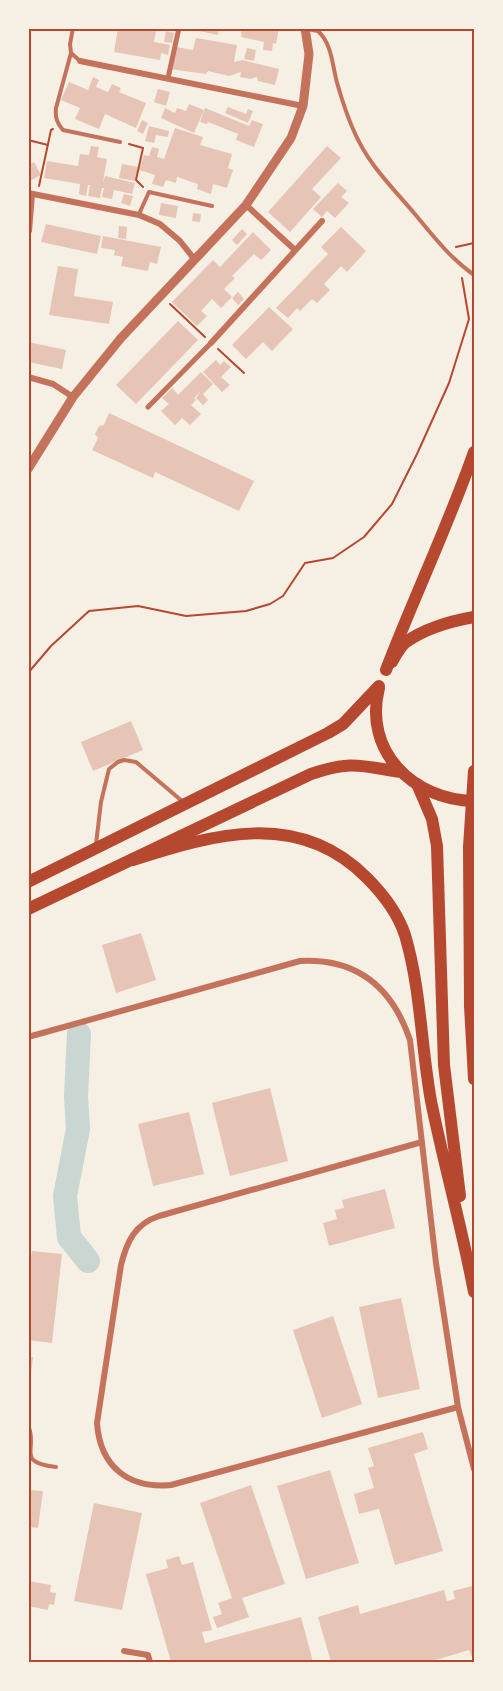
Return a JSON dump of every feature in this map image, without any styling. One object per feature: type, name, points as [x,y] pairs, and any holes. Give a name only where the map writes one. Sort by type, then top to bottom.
[{"type":"main road","points":[[474,452],[443,535],[408,611],[380,686],[375,712],[379,737],[384,749],[401,772],[441,797],[474,801]]},
{"type":"main road","points":[[386,670],[404,643],[430,629],[474,617]]},
{"type":"main road","points":[[28,882],[343,724],[380,686]]},
{"type":"main road","points":[[28,909],[292,782],[330,768],[359,764],[401,772]]},
{"type":"main road","points":[[474,771],[469,847],[470,1006],[474,1079]]},
{"type":"main road","points":[[417,784],[432,819],[437,846],[444,1065],[474,1292]]},
{"type":"main road","points":[[133,860],[195,840],[233,835],[278,834],[303,838],[330,850],[356,867],[375,886],[392,909],[404,932],[413,968],[431,1100],[469,1263]]},
{"type":"street","points":[[168,78],[179,28]]},
{"type":"street","points":[[28,469],[74,397],[121,338],[246,205],[291,138],[303,106],[309,54],[305,29]]},
{"type":"street","points":[[80,61],[303,106]]},
{"type":"street","points":[[33,194],[139,215],[166,228],[195,260]]},
{"type":"street","points":[[246,205],[295,250]]},
{"type":"street","points":[[148,407],[211,343],[322,221]]},
{"type":"street","points":[[28,376],[53,384],[74,397]]},
{"type":"street","points":[[28,1037],[289,962],[313,960],[337,964],[356,970],[372,981],[389,998],[402,1017],[410,1040],[436,1263],[458,1407],[474,1469]]},
{"type":"street","points":[[422,1142],[159,1216],[140,1226],[126,1246],[121,1265],[97,1423],[99,1440],[111,1463],[132,1480],[150,1485],[171,1485],[458,1407]]},
{"type":"street","points":[[123,1651],[148,1655],[150,1662]]},
{"type":"lane","points":[[73,28],[71,53],[56,108],[55,117],[58,125],[63,130],[120,142]]},
{"type":"lane","points":[[305,29],[318,31],[327,42],[352,128],[371,163],[444,249],[458,264],[474,275]]},
{"type":"lane","points":[[71,53],[80,61]]},
{"type":"lane","points":[[139,215],[149,192],[212,206]]},
{"type":"lane","points":[[30,231],[33,194]]},
{"type":"lane","points":[[96,847],[101,802],[109,770],[118,762],[124,759],[136,762],[184,803]]},
{"type":"lane","points":[[28,1425],[31,1431],[31,1457],[39,1465],[56,1467]]},
{"type":"path","points":[[33,194],[51,130],[58,125]]},
{"type":"path","points":[[28,140],[48,145]]},
{"type":"path","points":[[120,142],[143,148],[136,180],[149,192]]},
{"type":"path","points":[[444,249],[474,243]]},
{"type":"path","points":[[28,673],[51,646],[89,611],[138,606],[186,616],[246,611],[270,604],[283,596],[305,563],[333,558],[364,537],[392,504],[449,383],[469,319],[458,264]]},
{"type":"path","points":[[161,296],[201,333]]},
{"type":"path","points":[[211,343],[244,374]]},
{"type":"building","points":[[118,28],[156,31],[154,42],[170,45],[168,55],[161,53],[160,60],[114,52]]},
{"type":"building","points":[[200,28],[219,28],[218,35],[199,31]]},
{"type":"building","points":[[242,28],[279,28],[272,51],[263,50],[264,42],[241,37]]},
{"type":"building","points":[[166,31],[174,33],[172,43],[164,42]]},
{"type":"building","points":[[196,38],[237,45],[234,62],[242,60],[279,69],[275,85],[258,81],[257,77],[250,79],[240,77],[241,72],[229,76],[208,71],[206,74],[170,69],[176,47],[193,50]]},
{"type":"building","points":[[247,48],[256,50],[254,61],[244,59]]},
{"type":"building","points":[[93,77],[99,80],[96,87],[108,92],[112,84],[121,88],[119,92],[146,103],[136,128],[105,114],[99,129],[75,119],[80,108],[61,100],[69,82],[88,90]]},
{"type":"building","points":[[158,89],[170,92],[166,106],[154,102]]},
{"type":"building","points":[[189,104],[204,110],[194,133],[161,118],[165,108],[175,113],[177,108],[186,111]]},
{"type":"building","points":[[228,107],[246,114],[248,109],[253,111],[248,123],[225,113]]},
{"type":"building","points":[[205,108],[249,126],[252,120],[263,124],[254,147],[236,140],[238,134],[208,122],[207,124],[200,122]]},
{"type":"building","points":[[142,120],[148,123],[143,134],[137,131]]},
{"type":"building","points":[[149,126],[169,131],[168,137],[156,135],[154,143],[145,141]]},
{"type":"building","points":[[175,128],[203,137],[200,145],[232,154],[228,168],[233,170],[227,188],[213,184],[211,194],[197,189],[198,184],[177,177],[176,183],[166,180],[163,187],[152,184],[155,175],[139,170],[144,155],[149,156],[152,147],[159,149],[157,157],[164,159]]},
{"type":"building","points":[[91,146],[99,147],[97,157],[107,159],[103,182],[105,176],[135,183],[132,194],[114,190],[112,199],[102,197],[104,188],[102,188],[100,198],[88,196],[90,185],[88,185],[86,196],[79,194],[80,184],[44,178],[47,161],[78,166],[80,154],[89,155]]},
{"type":"building","points":[[327,146],[341,158],[312,189],[321,197],[290,232],[268,212]]},
{"type":"building","points":[[34,162],[41,175],[28,182],[28,165]]},
{"type":"building","points":[[122,164],[138,167],[135,181],[119,178]]},
{"type":"building","points":[[338,183],[347,191],[341,197],[349,203],[335,218],[327,211],[322,217],[313,209]]},
{"type":"building","points":[[124,194],[133,196],[130,206],[121,203]]},
{"type":"building","points":[[161,203],[178,206],[176,218],[159,215]]},
{"type":"building","points":[[193,213],[201,214],[200,222],[192,221]]},
{"type":"building","points":[[46,224],[101,236],[97,254],[41,242]]},
{"type":"building","points":[[119,226],[127,227],[126,239],[118,238]]},
{"type":"building","points":[[341,227],[366,251],[347,272],[341,266],[324,284],[330,290],[317,303],[312,299],[300,311],[297,308],[288,318],[276,308],[328,254],[321,247]]},
{"type":"building","points":[[242,229],[247,234],[237,245],[232,240]]},
{"type":"building","points":[[253,232],[271,250],[261,260],[254,254],[232,276],[235,278],[224,289],[232,297],[221,308],[212,299],[201,311],[207,316],[197,326],[172,302],[213,260],[220,267]]},
{"type":"building","points":[[103,236],[161,247],[157,264],[150,262],[148,271],[121,266],[123,257],[114,255],[115,250],[101,248]]},
{"type":"building","points":[[58,266],[78,269],[74,296],[113,302],[109,324],[49,315]]},
{"type":"building","points":[[238,292],[244,299],[238,305],[232,298]]},
{"type":"building","points":[[269,307],[293,329],[272,351],[263,342],[246,359],[232,345]]},
{"type":"building","points":[[178,321],[198,340],[136,404],[116,385]]},
{"type":"building","points":[[28,342],[66,350],[62,369],[28,362]]},
{"type":"building","points":[[216,360],[220,365],[224,361],[231,367],[221,377],[230,385],[222,392],[203,372]]},
{"type":"building","points":[[201,372],[213,384],[203,394],[208,400],[203,405],[196,398],[201,391],[194,398],[196,400],[191,405],[201,414],[190,425],[182,418],[175,425],[161,411],[169,404],[162,398],[172,388],[178,395]]},
{"type":"building","points":[[109,413],[254,481],[239,511],[155,472],[153,478],[92,450],[98,438],[95,434],[99,426],[104,425]]},
{"type":"building","points":[[131,721],[143,750],[93,771],[81,742]]},
{"type":"building","points":[[141,933],[156,980],[116,993],[102,945]]},
{"type":"building","points":[[270,1088],[288,1161],[230,1176],[212,1103]]},
{"type":"building","points":[[189,1112],[204,1174],[153,1186],[138,1124]]},
{"type":"building","points":[[385,1189],[395,1228],[329,1246],[323,1223],[337,1219],[335,1210],[344,1208],[342,1200]]},
{"type":"building","points":[[32,1251],[62,1254],[52,1343],[28,1340],[28,1265],[30,1265]]},
{"type":"building","points":[[401,1298],[420,1389],[378,1398],[359,1307]]},
{"type":"building","points":[[333,1316],[362,1404],[322,1418],[293,1330]]},
{"type":"building","points":[[28,1357],[33,1357],[30,1382],[28,1382]]},
{"type":"building","points":[[423,1432],[428,1449],[414,1454],[443,1551],[395,1565],[379,1509],[359,1514],[354,1494],[374,1488],[368,1468],[374,1466],[368,1448]]},
{"type":"building","points":[[330,1470],[359,1563],[306,1579],[277,1486]]},
{"type":"building","points":[[251,1485],[285,1584],[242,1598],[249,1617],[217,1628],[213,1617],[222,1614],[218,1603],[232,1598],[200,1503]]},
{"type":"building","points":[[28,1490],[43,1491],[38,1528],[28,1527]]},
{"type":"building","points":[[94,1503],[142,1513],[122,1610],[74,1601]]},
{"type":"building","points":[[179,1556],[182,1565],[193,1562],[212,1630],[202,1632],[205,1643],[301,1617],[313,1662],[171,1662],[146,1574],[168,1568],[166,1560]]},
{"type":"building","points":[[28,1581],[51,1585],[50,1592],[56,1593],[54,1605],[49,1604],[48,1610],[28,1606]]},
{"type":"building","points":[[472,1586],[474,1593],[474,1662],[469,1650],[429,1662],[331,1662],[318,1617],[358,1605],[360,1614],[444,1590],[447,1601],[455,1599],[453,1591]]},
{"type":"waterway","points":[[79,1034],[76,1096],[78,1129],[65,1196],[69,1237],[88,1261]]}]
